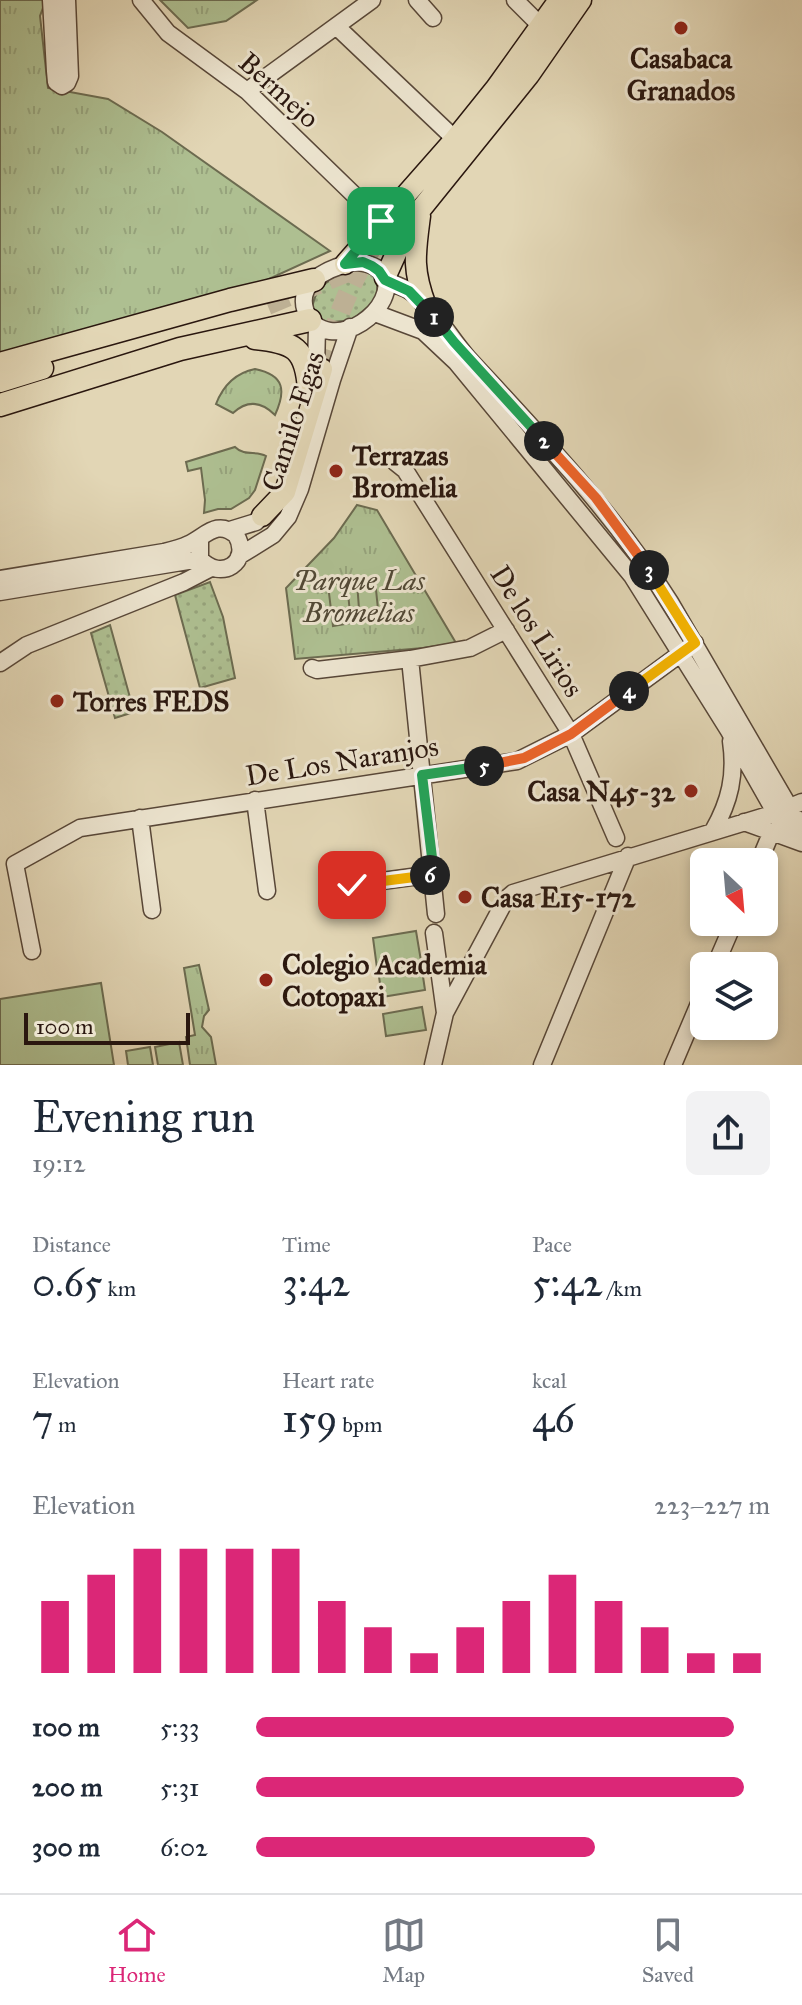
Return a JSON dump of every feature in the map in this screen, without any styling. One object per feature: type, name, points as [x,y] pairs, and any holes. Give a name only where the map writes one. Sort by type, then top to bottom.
[{"type":"highway","points":[[0,364],[314,280]]},
{"type":"highway","points":[[0,381],[267,304]]},
{"type":"highway","points":[[0,405],[180,349],[234,336],[314,323]]},
{"type":"highway","points":[[234,336],[282,341],[299,352],[308,367],[309,389]]},
{"type":"main road","points":[[345,264],[455,139],[559,0]]},
{"type":"main road","points":[[426,306],[414,265],[412,207],[529,75],[581,0]]},
{"type":"main road","points":[[385,279],[403,238],[412,207],[442,155]]},
{"type":"main road","points":[[262,516],[285,492],[322,369]]},
{"type":"street","points":[[51,0],[56,82],[62,86],[70,76],[67,0]]},
{"type":"street","name":"Bermejo","points":[[141,0],[168,33],[247,91],[381,221]]},
{"type":"street","points":[[247,91],[372,0]]},
{"type":"street","points":[[417,0],[433,18]]},
{"type":"street","points":[[515,0],[541,26]]},
{"type":"street","points":[[336,26],[455,139]]},
{"type":"street","points":[[385,279],[386,298],[375,313],[338,331],[314,323],[303,302],[307,287],[314,280],[345,264],[363,262],[385,279],[409,291],[426,306],[454,342],[596,498],[647,567],[729,731],[789,808]]},
{"type":"street","points":[[375,313],[423,331],[456,362],[688,648],[774,778],[798,836],[744,822]]},
{"type":"street","name":"Camilo Egas","points":[[230,530],[256,522],[282,480],[316,369],[314,323]]},
{"type":"street","name":"Camilo Egas","points":[[239,556],[273,535],[288,517],[300,489],[350,327]]},
{"type":"street","name":"De los Lirios","points":[[395,462],[405,470],[571,734],[616,838]]},
{"type":"street","points":[[0,579],[164,552],[184,547],[215,528],[230,530],[240,541],[236,562],[224,569],[206,563],[0,592]]},
{"type":"street","points":[[200,539],[206,563]]},
{"type":"street","points":[[0,663],[18,650],[184,582],[206,563]]},
{"type":"street","points":[[312,668],[317,670],[410,659],[470,648],[506,630]]},
{"type":"street","points":[[0,647],[13,646],[18,650]]},
{"type":"street","name":"De Los Naranjos","points":[[32,951],[15,867],[19,860],[80,828],[517,761],[571,734],[688,648]]},
{"type":"street","points":[[410,659],[436,914]]},
{"type":"street","points":[[713,831],[725,809],[732,785],[734,759],[729,731]]},
{"type":"street","points":[[774,778],[802,792]]},
{"type":"street","points":[[255,800],[267,891]]},
{"type":"street","points":[[433,1065],[445,1013],[506,899],[513,893],[789,808]]},
{"type":"street","points":[[140,818],[152,910]]},
{"type":"street","points":[[765,848],[772,831]]},
{"type":"street","points":[[542,1065],[628,856]]},
{"type":"street","points":[[352,885],[434,874]]},
{"type":"street","points":[[434,933],[445,1013]]},
{"type":"street","points":[[673,1065],[690,1025]]},
{"type":"green space","points":[[0,0],[46,0],[40,16],[48,88],[108,99],[162,132],[330,251],[258,284],[0,355]]},
{"type":"green space","points":[[160,0],[257,0],[226,21],[188,28]]},
{"type":"green space","points":[[360,270],[371,274],[376,280],[376,300],[352,320],[324,323],[312,313],[316,295],[326,282]]},
{"type":"green space","points":[[255,369],[272,375],[280,385],[281,399],[275,415],[254,404],[233,413],[216,404],[231,381]]},
{"type":"green space","points":[[235,447],[243,452],[266,456],[255,490],[249,498],[231,509],[204,513],[201,468],[188,471],[186,462]]},
{"type":"green space","name":"Parque Las Bromelias","points":[[357,505],[377,510],[456,643],[295,659],[286,588],[334,538]]},
{"type":"green space","points":[[375,580],[379,619],[360,622],[357,582]]},
{"type":"green space","points":[[210,582],[223,617],[235,678],[200,688],[175,595]]},
{"type":"green space","points":[[347,583],[351,623],[333,626],[328,585]]},
{"type":"green space","points":[[110,625],[134,712],[115,718],[91,633]]},
{"type":"green space","points":[[416,931],[421,961],[377,968],[373,938]]},
{"type":"green space","points":[[421,963],[425,990],[382,997],[378,970]]},
{"type":"green space","points":[[199,965],[209,1010],[202,1027],[211,1037],[216,1065],[190,1065],[186,1037],[195,1035],[184,968]]},
{"type":"green space","points":[[101,983],[114,1065],[0,1065],[0,999]]},
{"type":"green space","points":[[422,1007],[426,1030],[386,1036],[383,1014]]},
{"type":"green space","points":[[179,1042],[183,1065],[158,1065],[155,1047]]},
{"type":"green space","points":[[150,1047],[153,1065],[128,1065],[126,1051]]},
{"type":"tunnel","points":[[322,369],[347,296],[384,230]]},
{"type":"tunnel","points":[[267,304],[362,265]]},
{"type":"place","name":"Casabaca Granados","points":[[681,28]]},
{"type":"place","name":"Terrazas Bromelia","points":[[336,471]]},
{"type":"place","name":"Torres FEDS","points":[[57,701]]},
{"type":"place","name":"Casa N45-32","points":[[691,791]]},
{"type":"place","name":"Casa E15-172","points":[[465,897]]},
{"type":"place","name":"Colegio Academia Cotopaxi","points":[[266,980]]},
{"type":"route","points":[[352,885],[434,874],[422,775],[524,758],[571,734],[695,643],[647,567],[596,498],[454,342],[426,306],[409,291],[385,280],[372,266],[363,262],[345,264],[381,221]]}]
